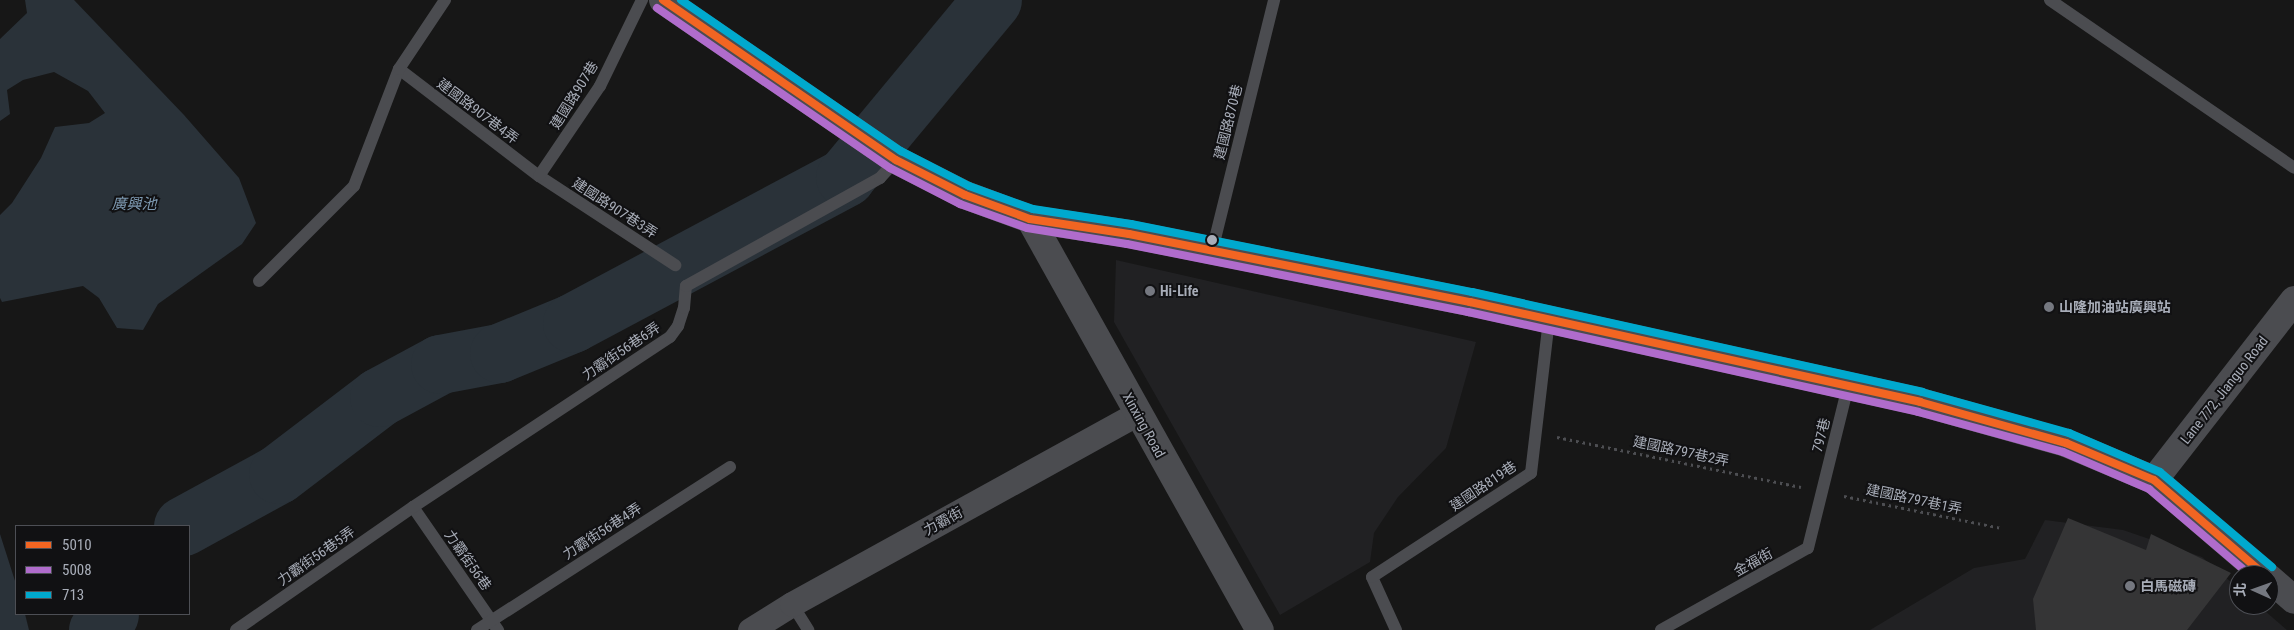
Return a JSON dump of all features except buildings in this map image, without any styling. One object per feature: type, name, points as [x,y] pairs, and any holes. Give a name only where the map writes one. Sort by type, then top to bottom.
[{"type":"street","points":[[663,0],[879,148],[965,195],[1030,219],[1129,234],[1549,320],[1920,402],[2066,443],[2154,480],[2253,565]]},
{"type":"street","name":"Xinxing Road","points":[[1030,219],[1260,630]]},
{"type":"street","name":"Lane 772, Jianguo Road","points":[[2154,480],[2294,300]]},
{"type":"street","name":"力霸街","points":[[750,630],[792,604],[1138,413]]},
{"type":"street","points":[[2279,587],[2294,600]]},
{"type":"lane","points":[[259,281],[354,186],[399,69],[445,0]]},
{"type":"lane","name":"建國路907巷","points":[[539,176],[600,86],[642,0]]},
{"type":"lane","name":"建國路870巷","points":[[1212,251],[1274,0]]},
{"type":"lane","points":[[2050,0],[2294,168]]},
{"type":"lane","name":"建國路907巷4弄","points":[[399,69],[539,176]]},
{"type":"lane","name":"力霸街56巷6弄","points":[[413,507],[670,337],[678,326],[684,308],[686,286],[880,178],[879,148]]},
{"type":"lane","name":"建國路907巷3弄","points":[[539,176],[675,265]]},
{"type":"lane","name":"建國路819巷","points":[[1396,630],[1372,577],[1531,472],[1534,433],[1549,320]]},
{"type":"lane","name":"797巷","points":[[1822,492],[1848,386]]},
{"type":"lane","name":"力霸街56巷4弄","points":[[477,630],[495,625],[730,467]]},
{"type":"lane","name":"金福街","points":[[1661,630],[1808,548],[1822,492]]},
{"type":"lane","name":"力霸街56巷","points":[[413,507],[495,625]]},
{"type":"lane","name":"力霸街56巷5弄","points":[[236,630],[413,507]]},
{"type":"lane","points":[[792,604],[808,630]]},
{"type":"path","name":"建國路797巷2弄","points":[[1534,433],[1822,492]]},
{"type":"path","name":"建國路797巷1弄","points":[[1822,492],[2001,528]]},
{"type":"shaded area","points":[[1116,260],[1476,342],[1446,448],[1398,497],[1374,533],[1370,562],[1280,615],[1114,322]]},
{"type":"shaded area","points":[[2045,520],[2123,530],[2202,557],[2229,580],[2229,615],[2270,615],[2287,630],[1870,630],[1974,568],[2025,559]]},
{"type":"water","name":"廣興池","points":[[25,0],[74,0],[184,115],[239,178],[256,223],[242,244],[158,304],[143,330],[117,328],[99,298],[83,286],[2,302],[0,298],[0,215],[12,203],[41,158],[55,127],[89,123],[105,113],[88,91],[54,72],[23,80],[7,90],[10,114],[0,121],[0,39],[27,13]]},
{"type":"water","points":[[0,534],[15,581],[15,615],[25,615],[29,630],[0,630]]},
{"type":"waterway","points":[[185,525],[278,474],[379,397],[440,364],[499,353],[572,323],[845,177],[992,0]]},
{"type":"waterway","points":[[98,630],[108,615]]},
{"type":"transit line","name":"5010","points":[[663,0],[896,160],[965,195],[1030,219],[1129,234],[1470,302],[1920,402],[2066,443],[2154,480],[2253,565]]},
{"type":"transit line","name":"713","points":[[681,0],[901,151],[969,186],[1033,209],[1131,224],[1472,292],[1922,392],[2069,433],[2160,472],[2270,565]]},
{"type":"transit line","name":"5008","points":[[657,8],[890,168],[960,204],[1027,228],[1127,244],[1468,312],[1918,412],[2063,452],[2149,489],[2238,565]]},
{"type":"place","name":"Hi-Life","points":[[1150,291]]},
{"type":"place","name":"山隆加油站廣興站","points":[[2049,307]]},
{"type":"place","name":"白馬磁磚","points":[[2130,586]]}]
